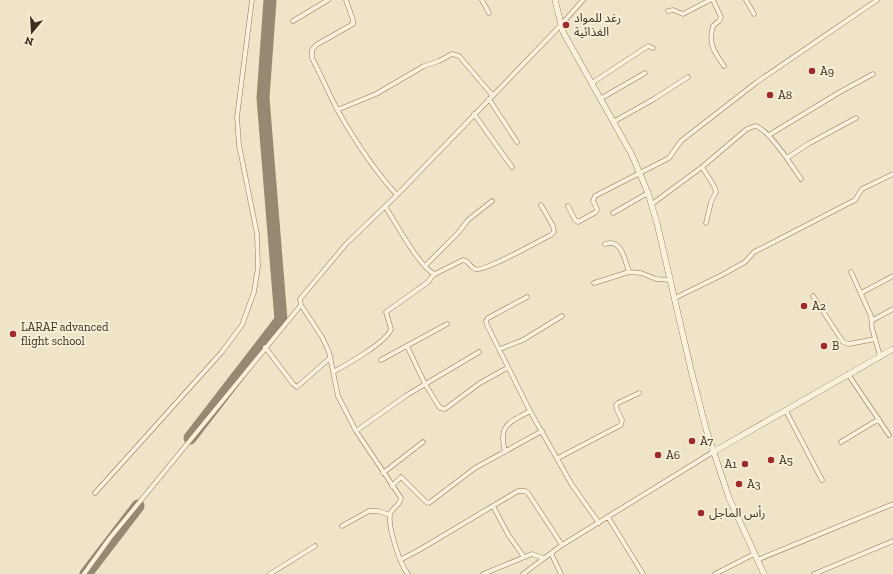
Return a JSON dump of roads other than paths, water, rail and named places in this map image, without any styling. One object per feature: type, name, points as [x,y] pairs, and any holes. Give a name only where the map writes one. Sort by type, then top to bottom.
[{"type":"street","points":[[95,493],[221,353],[242,325],[254,292],[258,266],[256,234],[239,145],[237,117],[252,0]]},
{"type":"street","points":[[293,21],[328,0]]},
{"type":"street","points":[[346,0],[353,24],[316,45],[311,53],[312,58],[337,110],[377,170],[397,195]]},
{"type":"street","points":[[482,0],[489,13]]},
{"type":"street","points":[[555,0],[560,26],[613,122],[640,174],[648,193],[652,204],[699,401],[713,452],[729,498],[764,574]]},
{"type":"street","points":[[408,574],[400,560],[394,543],[390,515],[391,511],[401,500],[400,496],[356,431],[338,396],[331,357],[322,337],[301,305],[301,297],[346,244],[397,195],[560,26],[583,0]]},
{"type":"street","points":[[668,11],[673,10],[683,14],[710,0]]},
{"type":"street","points":[[713,0],[721,17],[713,26],[711,44],[724,66]]},
{"type":"street","points":[[746,0],[754,14]]},
{"type":"street","points":[[568,206],[576,221],[579,221],[597,211],[593,201],[595,196],[640,174],[671,156],[681,142],[757,82],[877,0]]},
{"type":"street","points":[[592,83],[648,46],[653,48]]},
{"type":"street","points":[[337,110],[376,94],[424,66],[439,61],[452,54],[459,56],[491,97],[517,142]]},
{"type":"street","points":[[600,99],[645,73]]},
{"type":"street","points":[[769,135],[873,74]]},
{"type":"street","points":[[613,122],[654,99],[688,77]]},
{"type":"street","points":[[474,114],[512,167]]},
{"type":"street","points":[[787,158],[856,118]]},
{"type":"street","points":[[652,204],[702,167],[751,127],[758,126],[769,135],[801,179]]},
{"type":"street","points":[[702,167],[716,192],[711,202],[706,223]]},
{"type":"street","points":[[675,298],[745,262],[754,252],[855,200],[862,189],[893,174]]},
{"type":"street","points":[[614,213],[648,193]]},
{"type":"street","points":[[425,266],[458,233],[468,220],[492,200]]},
{"type":"street","points":[[333,372],[362,355],[388,335],[390,329],[386,312],[428,282],[434,274],[463,260],[468,261],[473,268],[478,270],[502,260],[551,235],[554,232],[553,226],[541,205]]},
{"type":"street","points":[[385,206],[416,254],[425,266],[434,274]]},
{"type":"street","points":[[605,244],[613,243],[620,247],[630,272]]},
{"type":"street","points":[[594,282],[630,272],[642,273],[656,279],[670,280]]},
{"type":"street","points":[[851,272],[872,320],[880,356]]},
{"type":"street","points":[[860,293],[893,276]]},
{"type":"street","points":[[527,296],[488,318],[486,321],[487,325],[500,349],[507,368],[530,411],[572,485],[599,523]]},
{"type":"street","points":[[813,296],[843,342],[849,344],[875,339]]},
{"type":"street","points":[[84,574],[110,538],[265,347],[301,305]]},
{"type":"street","points":[[872,320],[893,309]]},
{"type":"street","points":[[500,349],[523,340],[562,316]]},
{"type":"street","points":[[382,360],[447,324]]},
{"type":"street","points":[[407,346],[425,384],[440,408],[446,410],[480,383],[507,368]]},
{"type":"street","points":[[265,347],[293,384],[297,387],[331,357]]},
{"type":"street","points":[[523,574],[562,545],[713,452],[893,349]]},
{"type":"street","points":[[356,431],[407,395],[479,352]]},
{"type":"street","points":[[848,374],[889,435]]},
{"type":"street","points":[[558,458],[621,425],[622,420],[616,405],[618,402],[639,393]]},
{"type":"street","points":[[505,452],[503,434],[506,425],[530,411]]},
{"type":"street","points":[[786,411],[822,480]]},
{"type":"street","points":[[841,442],[879,419]]},
{"type":"street","points":[[392,486],[401,477],[426,502],[429,503],[476,468],[542,431]]},
{"type":"street","points":[[384,473],[423,442]]},
{"type":"street","points":[[400,560],[518,491],[525,490],[562,545]]},
{"type":"street","points":[[716,574],[893,504]]},
{"type":"street","points":[[493,506],[509,536],[524,557]]},
{"type":"street","points":[[342,526],[369,511],[381,511],[390,515]]},
{"type":"street","points":[[608,517],[643,574]]},
{"type":"street","points":[[814,574],[893,541]]},
{"type":"street","points":[[270,574],[278,572],[315,546]]},
{"type":"street","points":[[551,553],[561,574]]},
{"type":"street","points":[[483,574],[532,554],[543,558]]},
{"type":"place","name":"رغد للمواد الغذائية","points":[[566,25]]},
{"type":"place","name":"A9","points":[[812,71]]},
{"type":"place","name":"A8","points":[[770,95]]},
{"type":"place","name":"A2","points":[[804,306]]},
{"type":"place","name":"LARAF advanced flight school","points":[[13,334]]},
{"type":"place","name":"B","points":[[824,346]]},
{"type":"place","name":"A7","points":[[692,441]]},
{"type":"place","name":"A6","points":[[658,455]]},
{"type":"place","name":"A5","points":[[771,460]]},
{"type":"place","name":"A1","points":[[745,464]]},
{"type":"place","name":"A3","points":[[739,484]]},
{"type":"place","name":"رأس الماجل","points":[[701,513]]}]
